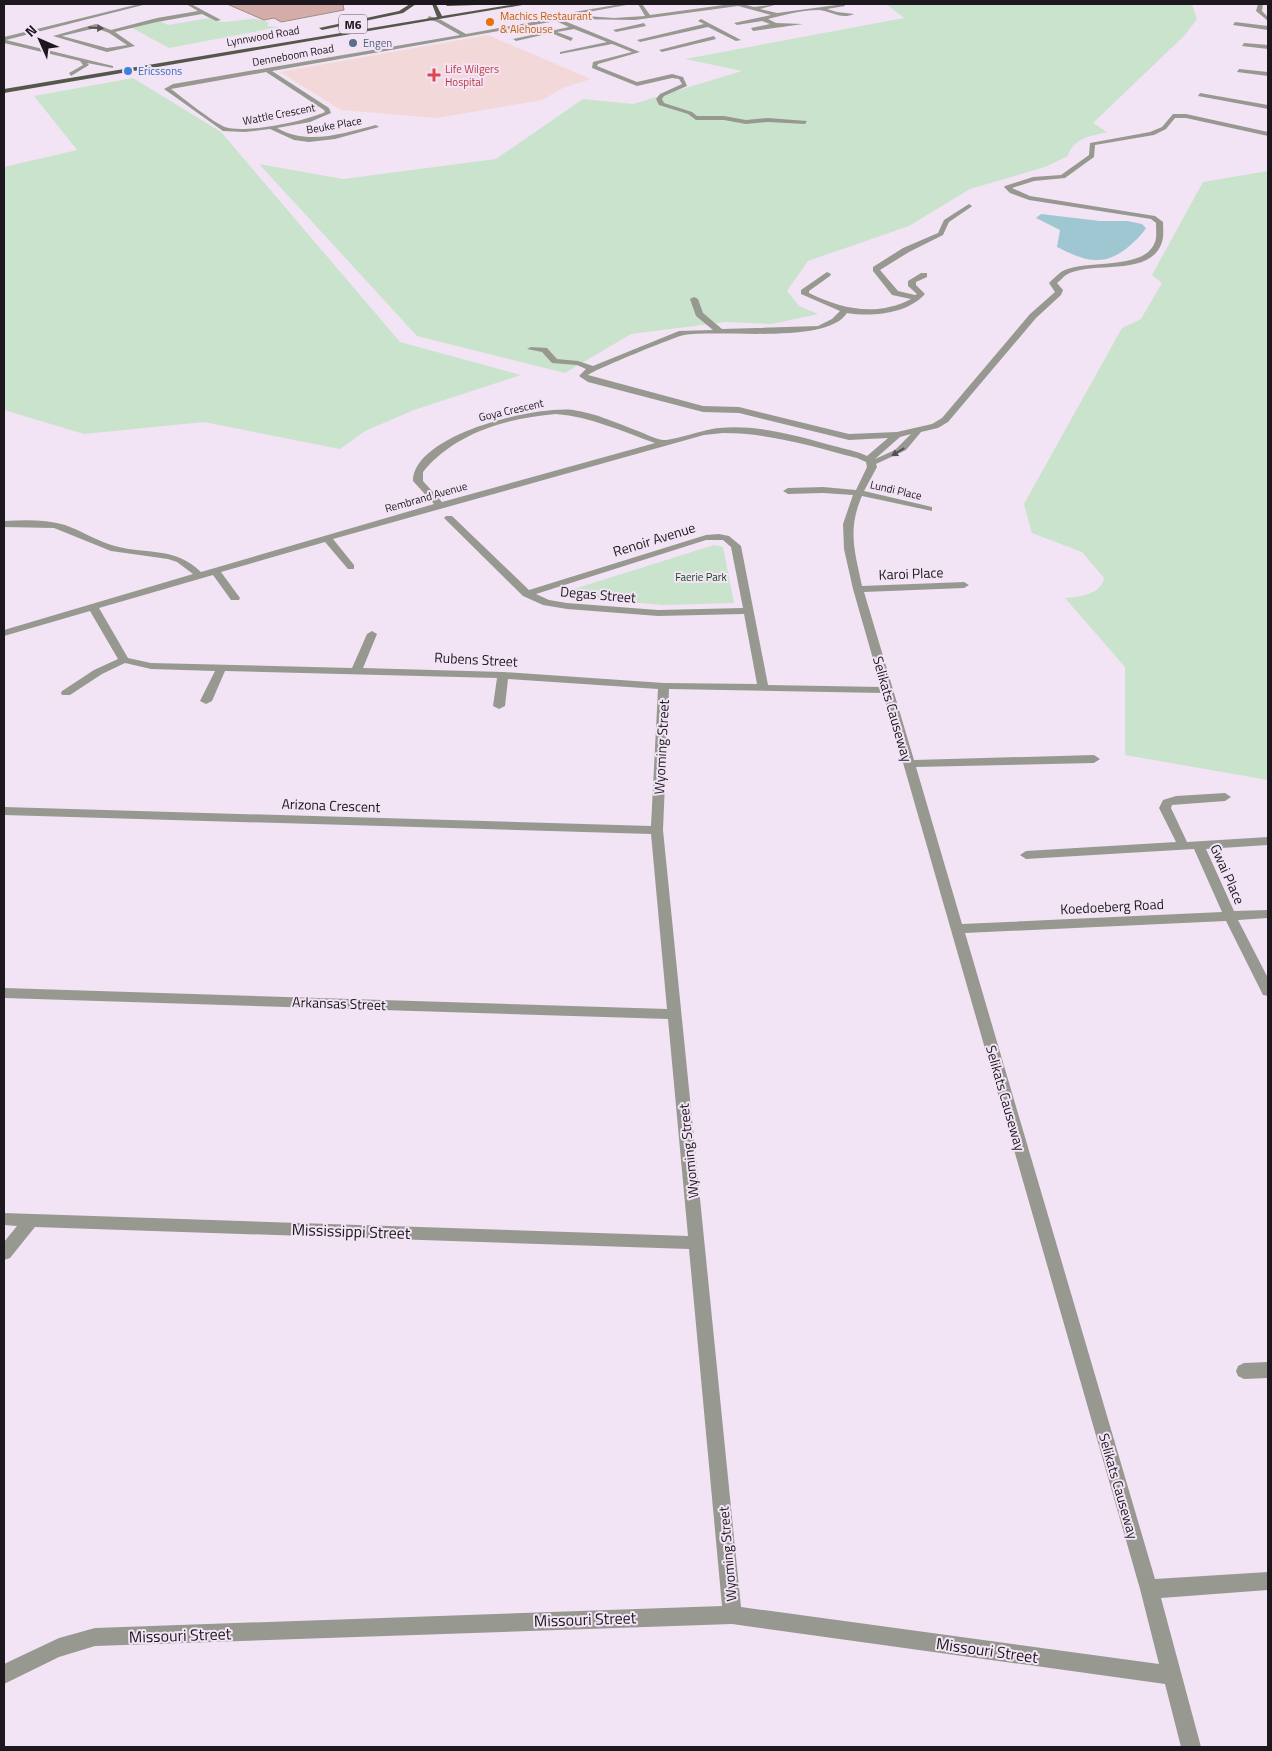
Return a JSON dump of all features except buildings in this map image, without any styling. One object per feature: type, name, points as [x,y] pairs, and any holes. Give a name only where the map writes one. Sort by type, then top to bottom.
[{"type":"main road","points":[[413,4],[429,18]]},
{"type":"main road","name":"Lynnwood Road","points":[[410,15],[313,30],[401,12],[413,4]]},
{"type":"main road","points":[[434,4],[439,16]]},
{"type":"main road","points":[[447,4],[478,4]]},
{"type":"main road","points":[[439,16],[485,4]]},
{"type":"main road","points":[[420,12],[439,16],[526,4]]},
{"type":"main road","name":"Lynnwood Road","points":[[4,91],[429,18]]},
{"type":"main road","points":[[4,85],[170,56]]},
{"type":"street","points":[[4,40],[144,4]]},
{"type":"street","points":[[188,4],[218,20]]},
{"type":"street","points":[[576,12],[629,4]]},
{"type":"street","points":[[640,4],[648,18]]},
{"type":"street","points":[[738,4],[777,15]]},
{"type":"street","name":"Denneboom Road","points":[[169,91],[169,87],[174,86],[572,17],[596,20],[648,18],[684,15],[738,4]]},
{"type":"street","points":[[711,15],[776,4]]},
{"type":"street","points":[[1260,4],[1259,11],[1268,20]]},
{"type":"street","points":[[633,11],[666,10],[687,5]]},
{"type":"street","points":[[737,23],[842,5]]},
{"type":"street","points":[[128,8],[144,12]]},
{"type":"street","points":[[820,8],[836,14],[851,14]]},
{"type":"street","points":[[111,32],[132,46],[107,50],[56,37],[93,26],[111,32],[157,20],[202,12]]},
{"type":"street","points":[[609,14],[626,12]]},
{"type":"street","points":[[684,15],[738,40]]},
{"type":"street","points":[[150,16],[157,20]]},
{"type":"street","points":[[429,18],[439,16],[466,36]]},
{"type":"street","points":[[763,19],[775,25]]},
{"type":"street","points":[[557,20],[638,52],[596,63],[594,66],[635,83],[674,76],[680,77],[685,82],[682,88],[662,95],[659,99],[661,104],[690,113],[696,118],[724,118],[746,122],[768,120],[806,122]]},
{"type":"street","points":[[616,30],[656,24]]},
{"type":"street","points":[[753,29],[775,25],[800,24]]},
{"type":"street","points":[[1235,24],[1268,28]]},
{"type":"street","points":[[640,40],[672,30],[682,31],[708,25]]},
{"type":"street","points":[[529,42],[518,39],[575,27]]},
{"type":"street","points":[[672,30],[696,42]]},
{"type":"street","points":[[552,32],[571,39]]},
{"type":"street","points":[[662,50],[714,38]]},
{"type":"street","points":[[4,40],[83,61],[111,66]]},
{"type":"street","points":[[562,53],[613,42]]},
{"type":"street","points":[[1244,45],[1268,47]]},
{"type":"street","points":[[70,74],[84,67],[83,61]]},
{"type":"street","name":"Wattle Crescent","points":[[169,91],[224,129],[236,132],[317,118],[329,111],[267,70]]},
{"type":"street","points":[[1239,70],[1268,74]]},
{"type":"street","points":[[1200,95],[1268,107]]},
{"type":"street","points":[[844,311],[841,316],[812,330],[719,331],[675,334],[592,369],[584,373],[584,377],[703,409],[739,410],[848,437],[898,434],[935,426],[945,420],[1034,316],[1059,292],[1052,284],[1058,275],[1080,269],[1140,260],[1152,252],[1160,241],[1160,222],[1153,217],[1029,198],[1012,192],[1007,187],[1028,180],[1064,177],[1092,156],[1092,144],[1159,131],[1164,128],[1173,116],[1186,116],[1268,134]]},
{"type":"street","name":"Beuke Place","points":[[270,127],[289,138],[304,141],[376,128]]},
{"type":"street","points":[[917,298],[895,293],[878,274],[877,266],[941,234],[944,223],[969,206]]},
{"type":"street","points":[[827,274],[804,292],[811,297],[842,307],[844,311]]},
{"type":"street","points":[[844,311],[894,309],[907,305],[921,294],[913,288],[911,282],[924,275]]},
{"type":"street","points":[[694,299],[698,314],[719,331]]},
{"type":"street","points":[[531,349],[547,351],[555,361],[578,363],[592,369]]},
{"type":"street","name":"Goya Crescent","points":[[440,505],[418,481],[418,472],[432,456],[464,435],[480,428],[534,414],[566,412],[582,415],[661,442]]},
{"type":"street","name":"Rembrand Avenue","points":[[4,633],[440,505],[661,442],[713,430],[749,430],[866,460]]},
{"type":"street","points":[[866,460],[898,452],[910,443],[917,431]]},
{"type":"street","points":[[866,460],[898,434]]},
{"type":"street","name":"Selikats Causeway","points":[[866,460],[872,467],[858,493],[849,519],[848,533],[858,589],[889,690],[1149,1589],[1190,1747]]},
{"type":"street","name":"Lundi Place","points":[[788,491],[823,490],[858,493],[929,509]]},
{"type":"street","name":"Degas Street","points":[[449,518],[526,594],[547,603],[675,613],[748,611]]},
{"type":"street","points":[[4,524],[30,523],[61,527],[112,548],[174,557],[188,563],[199,575]]},
{"type":"street","name":"Renoir Avenue","points":[[526,594],[686,543],[720,537],[730,540],[736,546],[763,687]]},
{"type":"street","points":[[328,539],[351,567]]},
{"type":"street","points":[[215,571],[235,598]]},
{"type":"street","name":"Karoi Place","points":[[858,589],[964,585]]},
{"type":"street","points":[[66,693],[98,672],[124,660],[92,606]]},
{"type":"street","points":[[356,671],[372,634]]},
{"type":"street","name":"Rubens Street","points":[[124,660],[162,666],[503,675],[664,686],[889,690]]},
{"type":"street","points":[[206,700],[222,667]]},
{"type":"street","points":[[499,706],[503,675]]},
{"type":"street","name":"Wyoming Street","points":[[664,686],[658,830],[732,1615]]},
{"type":"street","points":[[909,764],[1094,759]]},
{"type":"street","points":[[1183,845],[1165,808],[1167,803],[1176,800],[1225,797]]},
{"type":"street","name":"Arizona Crescent","points":[[4,811],[658,830]]},
{"type":"street","points":[[1026,855],[1268,841]]},
{"type":"street","name":"Gwai Place","points":[[1198,844],[1230,916],[1268,991]]},
{"type":"street","name":"Koedoeberg Road","points":[[957,929],[1268,914]]},
{"type":"street","name":"Arkansas Street","points":[[4,993],[675,1014]]},
{"type":"street","name":"Mississippi Street","points":[[4,1219],[698,1244]]},
{"type":"street","points":[[4,1254],[31,1220]]},
{"type":"street","points":[[1244,1371],[1268,1370]]},
{"type":"street","points":[[1149,1589],[1268,1581]]},
{"type":"street","name":"Missouri Street","points":[[4,1674],[46,1652],[76,1640],[95,1637],[732,1615],[1170,1675]]},
{"type":"shaded area","name":"Life Wilgers Hospital","points":[[488,35],[591,79],[563,88],[542,100],[437,118],[341,110],[280,72]]},
{"type":"green space","points":[[886,4],[1192,4],[1197,19],[1185,35],[1093,123],[1107,132],[1083,139],[1074,145],[1068,156],[1045,167],[970,189],[909,226],[808,261],[787,291],[799,306],[818,314],[772,324],[726,322],[631,334],[565,373],[417,336],[259,164],[343,179],[496,159],[583,99],[633,104],[742,71],[685,59],[904,18]]},
{"type":"green space","points":[[209,18],[224,22],[247,19],[262,20],[269,23],[267,26],[279,27],[169,48],[132,28],[160,21],[168,25]]},
{"type":"green space","points":[[133,78],[221,132],[400,342],[521,375],[414,410],[365,431],[340,449],[204,422],[84,434],[4,410],[4,167],[77,150],[34,96]]},
{"type":"green space","points":[[1268,171],[1268,780],[1125,755],[1125,667],[1065,598],[1083,596],[1094,592],[1102,584],[1104,578],[1082,552],[1032,533],[1024,504],[1122,328],[1141,319],[1162,283],[1152,275],[1203,182]]},
{"type":"green space","name":"Faerie Park","points":[[714,545],[723,547],[734,603],[663,605],[566,597],[561,593]]},
{"type":"water","points":[[1041,214],[1100,221],[1127,221],[1142,224],[1146,228],[1135,241],[1118,254],[1101,260],[1092,260],[1057,247],[1060,230],[1036,218]]},
{"type":"place","name":"Machics Restaurant & Alehouse","points":[[490,22]]},
{"type":"place","name":"Engen","points":[[353,43]]},
{"type":"place","name":"Ericssons","points":[[128,71]]},
{"type":"place","name":"Life Wilgers Hospital","points":[[434,75]]}]
